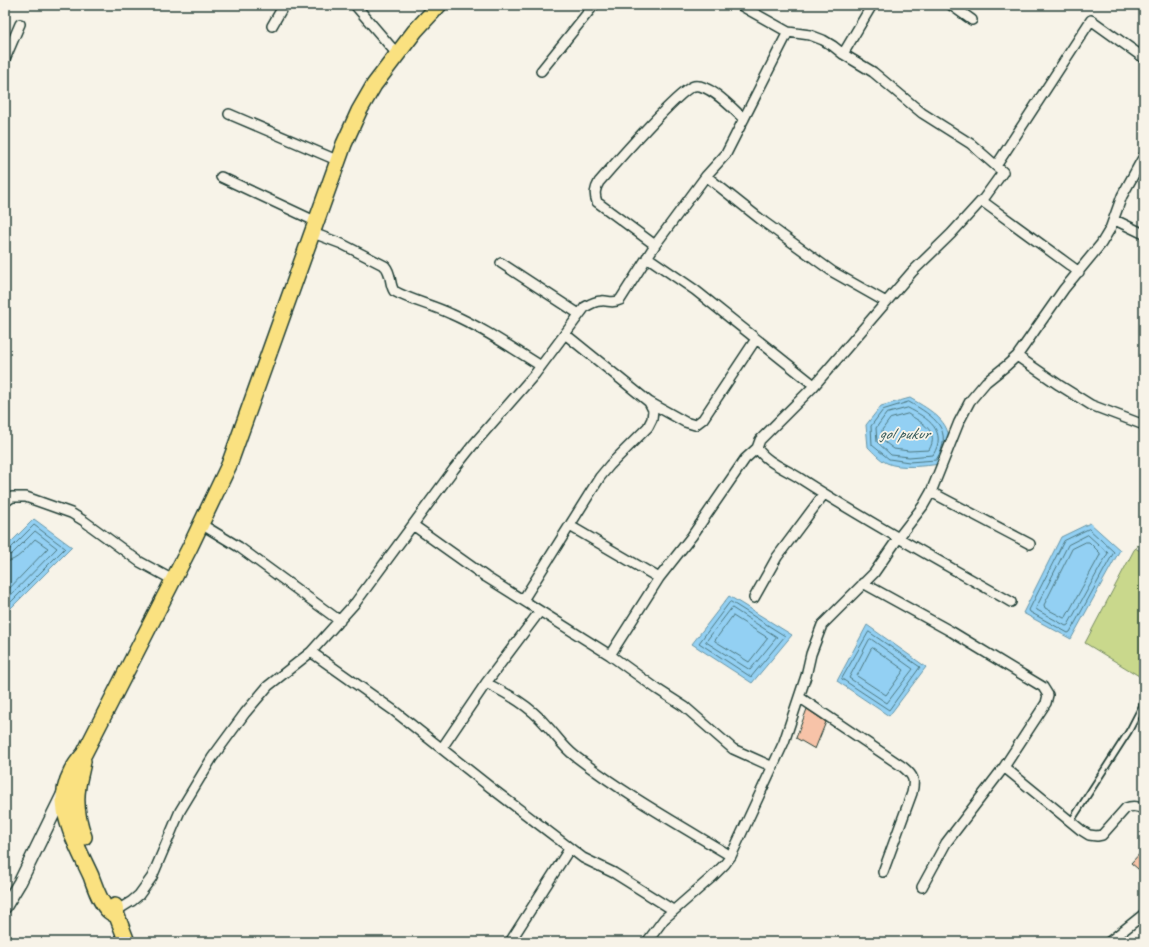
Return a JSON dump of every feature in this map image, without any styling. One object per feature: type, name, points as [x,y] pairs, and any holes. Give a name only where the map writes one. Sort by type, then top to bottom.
[{"type":"main road","points":[[116,914],[107,910],[71,831],[65,811],[64,799],[66,787],[74,765],[84,754],[173,580],[229,465],[338,161],[359,111],[374,84],[415,31],[439,5]]},
{"type":"main road","points":[[84,754],[76,806],[79,825],[86,846],[112,898],[116,914],[127,942]]},
{"type":"street","points":[[272,26],[284,5]]},
{"type":"street","points":[[355,5],[397,54]]},
{"type":"street","points":[[541,71],[594,5]]},
{"type":"street","points":[[610,655],[659,578],[692,536],[745,459],[757,448],[760,440],[814,385],[912,272],[951,234],[982,200],[1003,172],[971,144],[922,113],[872,72],[823,40],[788,32],[740,5]]},
{"type":"street","points":[[843,54],[872,5]]},
{"type":"street","points":[[951,5],[972,20]]},
{"type":"street","points":[[996,166],[1091,20],[1144,58]]},
{"type":"street","points":[[5,59],[20,24]]},
{"type":"street","points":[[116,914],[139,895],[152,877],[180,811],[212,758],[245,713],[268,686],[310,652],[356,602],[473,445],[541,366],[585,306],[602,300],[610,302],[620,300],[655,245],[706,176],[726,154],[734,141],[788,32]]},
{"type":"street","points":[[655,245],[597,202],[594,195],[599,182],[688,88],[695,85],[711,90],[744,119]]},
{"type":"street","points":[[230,114],[338,161]]},
{"type":"street","points":[[651,941],[664,919],[712,877],[731,856],[784,742],[815,642],[822,625],[846,603],[863,583],[874,573],[923,506],[931,492],[959,422],[970,401],[986,382],[1017,356],[1064,289],[1101,244],[1115,220],[1122,196],[1144,156]]},
{"type":"street","points":[[706,176],[764,222],[827,268],[886,302]]},
{"type":"street","points":[[221,177],[385,266],[389,271],[392,288],[394,291],[469,322],[541,366]]},
{"type":"street","points":[[982,200],[1079,272]]},
{"type":"street","points":[[1115,220],[1144,234]]},
{"type":"street","points":[[647,257],[695,290],[814,385]]},
{"type":"street","points":[[501,263],[579,314]]},
{"type":"street","points":[[565,334],[649,402],[685,422],[695,425],[703,419],[756,339]]},
{"type":"street","points":[[1017,356],[1058,385],[1091,405],[1144,425]]},
{"type":"street","points":[[523,600],[600,478],[610,465],[648,427],[652,419],[653,410],[649,402]]},
{"type":"street","points":[[757,448],[762,455],[824,494],[1011,602]]},
{"type":"street","points":[[931,492],[1030,544]]},
{"type":"street","points":[[754,598],[777,557],[824,494]]},
{"type":"street","points":[[5,502],[12,497],[26,497],[71,513],[140,562],[173,580]]},
{"type":"street","points":[[201,524],[239,546],[340,621]]},
{"type":"street","points":[[413,525],[486,577],[610,655],[693,713],[733,749],[773,767]]},
{"type":"street","points":[[570,526],[659,578]]},
{"type":"street","points":[[863,583],[952,632],[1043,687],[1048,695],[1046,703],[1004,767],[946,843],[922,887]]},
{"type":"street","points":[[442,748],[486,684],[540,611]]},
{"type":"street","points":[[310,652],[394,710],[490,787],[583,858],[614,873],[673,910]]},
{"type":"street","points":[[486,684],[508,694],[532,711],[546,724],[564,748],[601,776],[640,802],[731,856]]},
{"type":"street","points":[[798,697],[903,767],[913,776],[914,784],[912,793],[883,872]]},
{"type":"street","points":[[1004,767],[1070,823],[1089,835],[1102,835],[1126,808],[1135,806],[1144,810]]},
{"type":"street","points":[[5,907],[20,882],[66,787]]},
{"type":"street","points":[[510,942],[570,848]]},
{"type":"street","points":[[1109,942],[1144,914]]},
{"type":"lane","points":[[1070,823],[1130,731],[1144,702]]},
{"type":"green space","points":[[1136,548],[1144,553],[1144,679],[1085,643]]},
{"type":"water","name":"gol pukur","points":[[910,398],[935,414],[945,426],[949,440],[940,464],[928,466],[892,465],[882,460],[868,447],[866,425],[881,406]]},
{"type":"water","points":[[34,519],[72,547],[5,614],[5,548]]},
{"type":"water","points":[[1090,523],[1120,550],[1071,639],[1023,613],[1061,537]]},
{"type":"water","points":[[729,596],[792,635],[752,683],[692,644]]},
{"type":"water","points":[[867,625],[926,667],[889,716],[837,681]]},
{"type":"building","points":[[807,709],[826,722],[815,749],[796,738]]},
{"type":"building","points":[[1144,849],[1144,874],[1131,863]]}]
